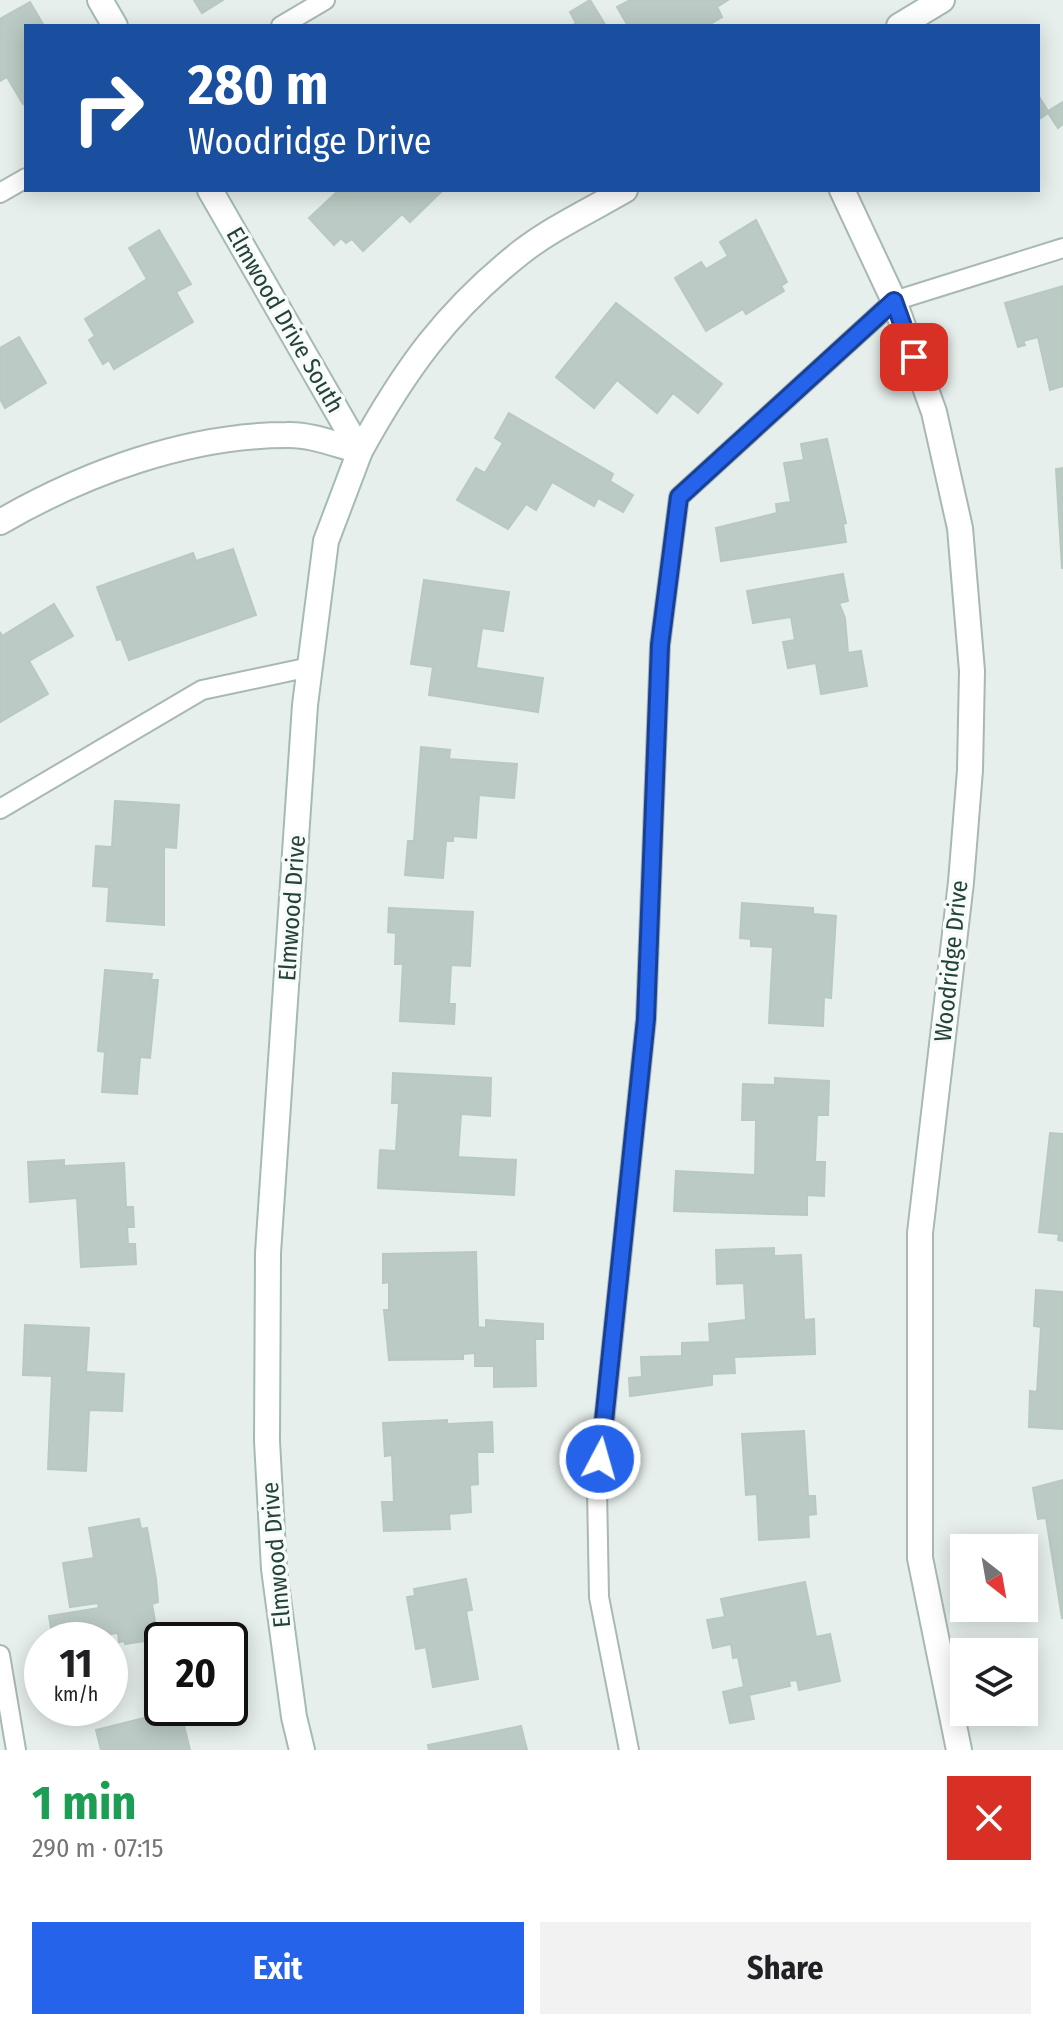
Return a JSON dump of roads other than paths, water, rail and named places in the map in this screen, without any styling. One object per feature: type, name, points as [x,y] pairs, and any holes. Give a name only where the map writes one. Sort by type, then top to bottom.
[{"type":"street","points":[[100,0],[114,24]]},
{"type":"street","points":[[902,24],[942,0]]},
{"type":"street","name":"Elmwood Drive South","points":[[211,192],[360,451]]},
{"type":"street","name":"Elmwood Drive","points":[[302,1750],[294,1717],[274,1569],[267,1409],[268,1253],[310,667],[326,541],[360,451],[399,379],[453,312],[522,251],[622,192]]},
{"type":"street","name":"Woodridge Drive","points":[[843,192],[894,301],[934,412],[960,528],[972,671],[970,770],[961,882],[920,1233],[920,1558],[959,1750]]},
{"type":"street","points":[[0,522],[55,490],[152,457],[217,443],[289,434],[360,451]]},
{"type":"lane","points":[[284,24],[325,0]]},
{"type":"lane","points":[[0,193],[24,179]]},
{"type":"lane","points":[[629,1750],[599,1597],[597,1489],[646,1019],[660,645],[679,497],[894,301],[1063,248]]},
{"type":"lane","points":[[0,809],[202,690],[310,667]]},
{"type":"lane","points":[[0,1655],[16,1750]]}]
